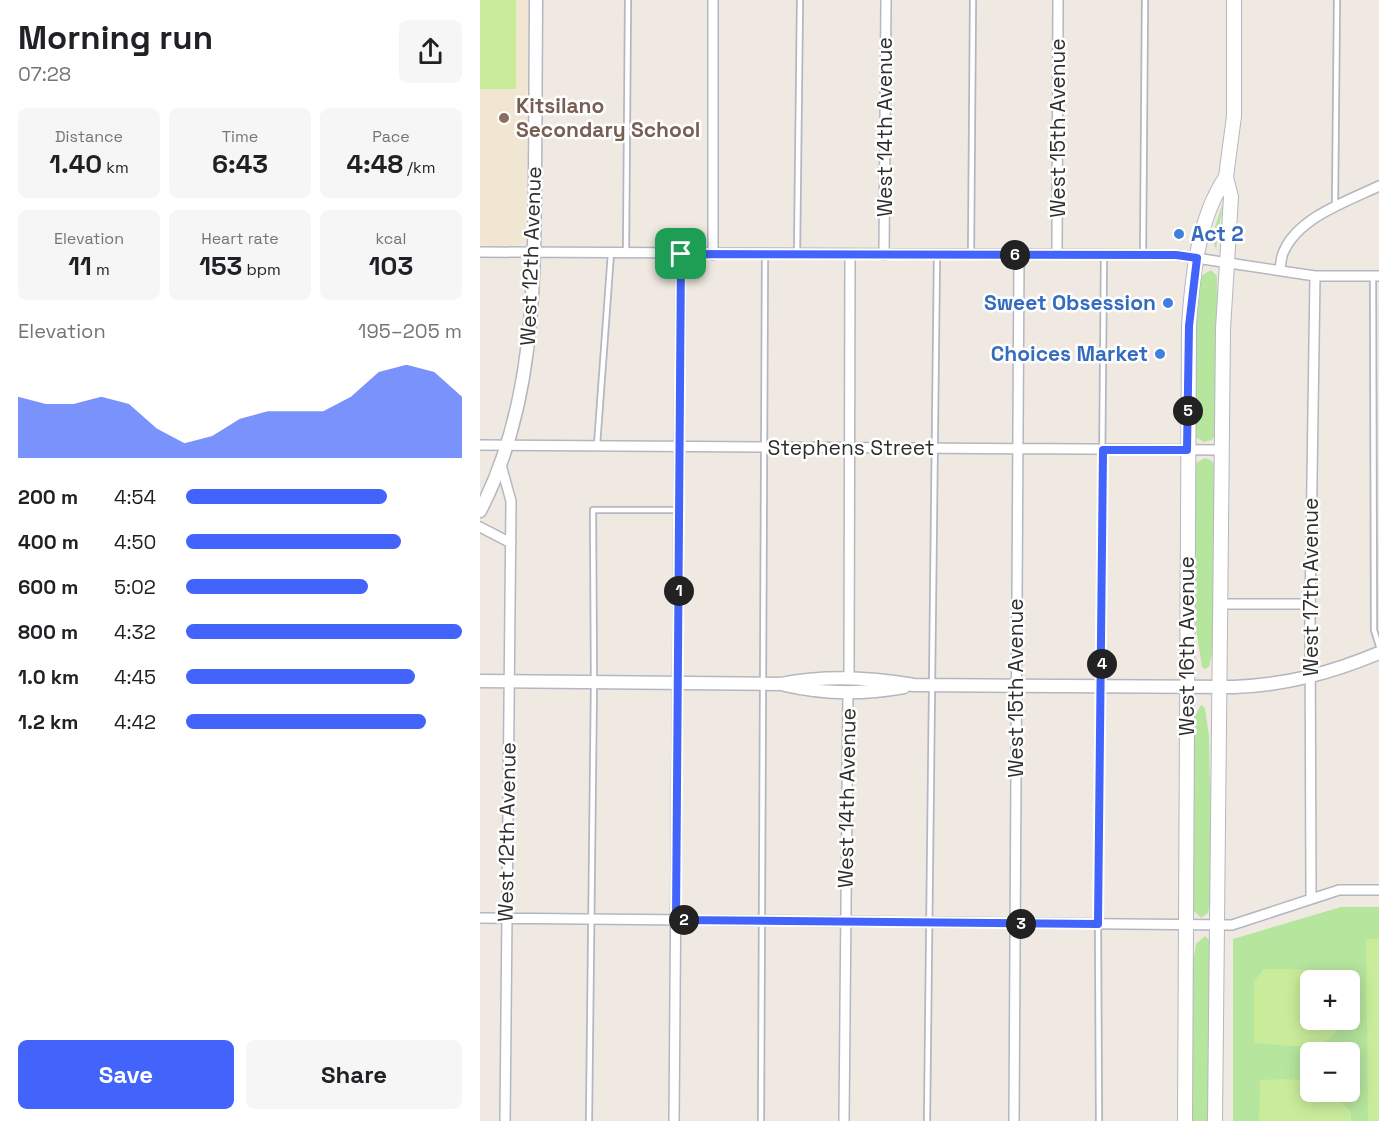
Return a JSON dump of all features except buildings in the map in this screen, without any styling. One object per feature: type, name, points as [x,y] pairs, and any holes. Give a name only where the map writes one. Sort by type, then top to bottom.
[{"type":"main road","name":"West 16th Avenue","points":[[1215,1121],[1222,450],[1226,261],[1231,196],[1226,177],[1234,116],[1234,0]]},
{"type":"main road","name":"West 16th Avenue","points":[[1185,1121],[1189,326],[1197,258],[1215,193],[1226,177]]},
{"type":"street","name":"West 12th Avenue","points":[[505,1121],[511,501],[501,465],[524,374],[531,330],[535,253],[536,0]]},
{"type":"street","points":[[713,0],[713,255]]},
{"type":"street","name":"West 14th Avenue","points":[[884,255],[886,0]]},
{"type":"street","name":"West 15th Avenue","points":[[1058,0],[1058,255]]},
{"type":"street","points":[[1281,269],[1284,251],[1294,236],[1335,208],[1379,186]]},
{"type":"street","points":[[480,252],[713,255],[1143,255],[1226,261],[1314,276],[1376,276]]},
{"type":"street","points":[[675,1121],[681,254]]},
{"type":"street","name":"West 14th Avenue","points":[[844,1121],[849,685],[850,255]]},
{"type":"street","name":"West 15th Avenue","points":[[1014,1121],[1019,255]]},
{"type":"street","name":"West 17th Avenue","points":[[1311,898],[1310,604],[1314,276]]},
{"type":"street","name":"Stephens Street","points":[[480,445],[1222,450]]},
{"type":"street","points":[[480,511],[501,465]]},
{"type":"street","points":[[480,527],[511,543]]},
{"type":"street","points":[[1221,604],[1310,604]]},
{"type":"street","points":[[480,681],[781,684],[809,691],[849,685],[879,692],[914,685],[1221,687],[1280,684],[1310,678],[1379,653]]},
{"type":"street","points":[[480,918],[1217,925],[1236,924],[1311,898],[1339,891],[1379,890]]},
{"type":"lane","points":[[626,254],[628,0]]},
{"type":"lane","points":[[797,255],[800,0]]},
{"type":"lane","points":[[971,255],[973,0]]},
{"type":"lane","points":[[1143,255],[1145,0]]},
{"type":"lane","points":[[1335,208],[1337,0]]},
{"type":"lane","points":[[597,445],[611,254]]},
{"type":"lane","points":[[761,1121],[765,255]]},
{"type":"lane","points":[[927,1121],[937,255]]},
{"type":"lane","points":[[1099,1121],[1098,924],[1102,687],[1104,255]]},
{"type":"lane","points":[[1376,276],[1374,630],[1379,646]]},
{"type":"lane","points":[[589,1121],[594,683],[593,510],[679,510]]},
{"type":"shaded area","name":"Kitsilano Secondary School","points":[[480,0],[528,0],[526,236],[525,242],[517,245],[480,245]]},
{"type":"green space","points":[[480,0],[516,0],[516,89],[480,89]]},
{"type":"green space","points":[[1223,202],[1216,250],[1212,236]]},
{"type":"green space","points":[[1211,270],[1217,276],[1216,433],[1212,440],[1204,442],[1195,437],[1194,316],[1201,276]]},
{"type":"green space","points":[[1205,458],[1212,461],[1216,467],[1214,644],[1209,667],[1205,669],[1202,667],[1196,629],[1193,512],[1194,464]]},
{"type":"green space","points":[[1201,705],[1205,708],[1209,736],[1212,892],[1208,913],[1201,918],[1193,910],[1191,885],[1192,751],[1194,717]]},
{"type":"green space","points":[[1341,907],[1379,907],[1379,1121],[1233,1121],[1233,939]]},
{"type":"green space","points":[[1205,936],[1209,940],[1213,974],[1212,1121],[1190,1121],[1190,981],[1196,944]]},
{"type":"green space","points":[[1366,939],[1379,939],[1379,1121],[1368,1121]]},
{"type":"green space","points":[[1264,969],[1338,970],[1300,970],[1300,1030],[1336,1030],[1336,1032],[1322,1042],[1300,1042],[1300,1046],[1254,1043],[1254,981]]},
{"type":"green space","points":[[1260,1080],[1300,1080],[1300,1102],[1342,1102],[1351,1112],[1351,1121],[1259,1121]]},
{"type":"place","name":"Kitsilano Secondary School","points":[[504,118]]},
{"type":"place","name":"Act 2","points":[[1179,234]]},
{"type":"place","name":"Sweet Obsession","points":[[1168,303]]},
{"type":"place","name":"Choices Market","points":[[1160,354]]},
{"type":"route","points":[[681,254],[1176,255],[1197,258],[1190,304],[1187,450],[1103,450],[1098,924],[676,920],[681,254]]}]
